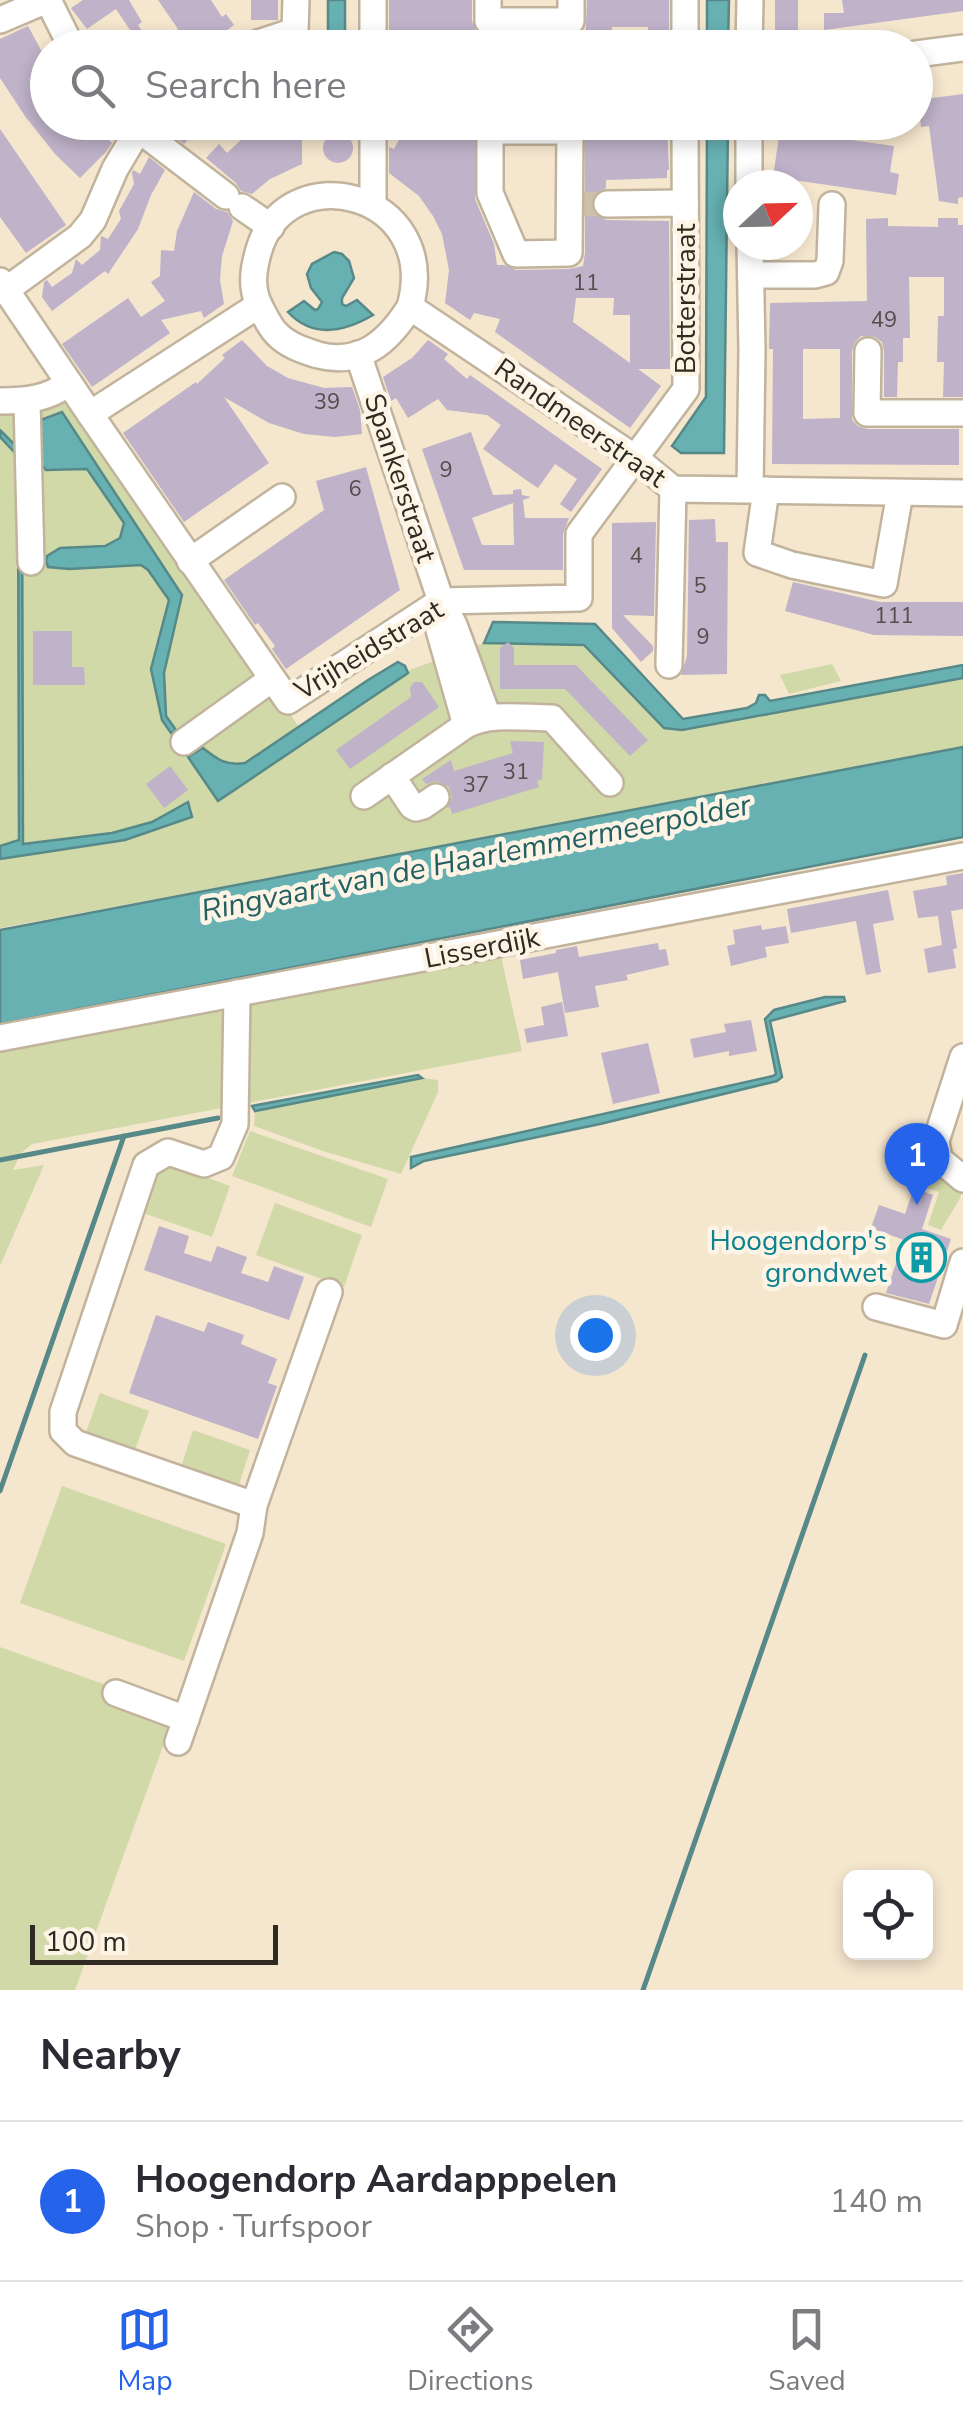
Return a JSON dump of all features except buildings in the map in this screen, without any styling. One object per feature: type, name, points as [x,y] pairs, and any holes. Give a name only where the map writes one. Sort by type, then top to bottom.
[{"type":"street","points":[[0,20],[48,0],[63,30]]},
{"type":"street","points":[[295,30],[296,0]]},
{"type":"street","points":[[373,0],[373,30]]},
{"type":"street","points":[[488,0],[488,21],[571,20],[570,0]]},
{"type":"street","points":[[686,0],[686,30]]},
{"type":"street","points":[[750,0],[750,30]]},
{"type":"street","points":[[933,52],[963,48]]},
{"type":"street","points":[[130,140],[94,220],[78,238],[3,286],[90,414],[259,305]]},
{"type":"street","points":[[153,140],[271,227]]},
{"type":"street","points":[[373,140],[373,206]]},
{"type":"street","points":[[490,140],[490,192],[516,254],[569,253],[587,204],[572,140]]},
{"type":"street","name":"Botterstraat","points":[[635,458],[686,389],[686,140]]},
{"type":"street","points":[[749,140],[749,170]]},
{"type":"street","points":[[326,195],[356,198],[382,210],[402,231],[414,262],[410,308],[395,332],[372,349],[331,358],[297,349],[274,332],[256,300],[253,272],[262,239],[271,227],[304,200],[326,195]]},
{"type":"street","points":[[587,204],[686,203]]},
{"type":"street","points":[[751,275],[826,272],[830,262],[832,205]]},
{"type":"street","points":[[750,260],[757,553],[792,565],[884,584],[900,493]]},
{"type":"street","name":"Randmeerstraat","points":[[410,308],[635,458],[673,489],[963,494]]},
{"type":"street","points":[[868,351],[866,412],[963,413]]},
{"type":"street","name":"Spankerstraat","points":[[358,354],[441,602],[454,625],[477,721]]},
{"type":"street","points":[[0,401],[27,401],[56,392],[69,383]]},
{"type":"street","points":[[27,401],[30,562]]},
{"type":"street","name":"Vrijheidstraat","points":[[90,414],[288,701],[441,602],[579,598],[579,534],[635,458]]},
{"type":"street","points":[[670,665],[673,489]]},
{"type":"street","points":[[190,560],[282,498]]},
{"type":"street","points":[[184,742],[272,678]]},
{"type":"street","points":[[364,796],[477,721],[552,718],[610,783]]},
{"type":"street","points":[[392,776],[416,808],[436,796]]},
{"type":"street","name":"Lisserdijk","points":[[0,1038],[963,856]]},
{"type":"street","points":[[237,993],[235,1124],[221,1158],[204,1164],[168,1152],[146,1166],[64,1412],[63,1431],[75,1443],[254,1505]]},
{"type":"street","points":[[963,1057],[936,1141],[940,1159],[963,1179]]},
{"type":"street","points":[[876,1307],[944,1325],[963,1262]]},
{"type":"street","points":[[116,1693],[182,1730],[250,1533],[254,1505],[330,1292]]},
{"type":"green space","points":[[68,393],[299,727],[239,764],[224,763],[203,748],[189,756],[218,801],[407,671],[484,643],[584,645],[664,728],[682,730],[963,678],[963,748],[0,928],[0,859],[125,840],[187,803],[152,822],[112,833],[23,845],[22,459],[0,433],[0,408]],"holes":[[[61,413],[182,595],[164,673],[166,716],[175,730],[170,733],[151,669],[169,600],[148,570],[141,565],[48,567],[60,548],[105,546],[120,538],[124,523],[86,469],[60,471]]]},
{"type":"green space","points":[[0,437],[17,455],[18,468],[19,841],[0,846]]},
{"type":"green space","points":[[832,664],[841,681],[789,694],[780,675]]},
{"type":"green space","points":[[501,956],[522,1051],[32,1144],[21,1153],[13,1170],[44,1165],[0,1266],[0,1047],[216,1008],[231,1023],[243,1019],[255,1001]]},
{"type":"green space","points":[[422,1078],[438,1080],[438,1092],[401,1174],[254,1126],[255,1111]]},
{"type":"green space","points":[[250,1131],[388,1179],[371,1227],[232,1176]]},
{"type":"green space","points":[[173,1165],[230,1186],[212,1237],[143,1213],[156,1174]]},
{"type":"green space","points":[[925,1168],[963,1190],[941,1230],[928,1225],[939,1192],[917,1185]]},
{"type":"green space","points":[[275,1203],[362,1235],[344,1287],[256,1255]]},
{"type":"green space","points":[[100,1393],[149,1411],[134,1453],[85,1435]]},
{"type":"green space","points":[[193,1430],[250,1450],[239,1485],[227,1490],[179,1473]]},
{"type":"green space","points":[[62,1486],[226,1544],[184,1661],[20,1603]]},
{"type":"green space","points":[[0,1647],[176,1710],[75,1990],[0,1990]]},
{"type":"water","points":[[328,0],[345,0],[345,30],[328,30]]},
{"type":"water","points":[[707,0],[729,0],[728,30],[707,30]]},
{"type":"water","points":[[707,140],[728,140],[727,170],[723,170],[723,260],[726,260],[724,453],[681,453],[672,446],[706,397]]},
{"type":"water","points":[[334,252],[349,261],[354,278],[342,304],[357,300],[373,315],[340,329],[318,329],[288,312],[304,301],[318,309],[322,302],[311,288],[307,274],[312,264]]},
{"type":"water","points":[[62,412],[182,595],[164,673],[166,716],[176,730],[171,733],[162,720],[151,669],[169,600],[148,570],[141,565],[48,567],[47,556],[60,548],[105,546],[120,538],[124,523],[87,469],[46,470],[41,464],[35,427],[43,419]]},
{"type":"water","points":[[1,431],[22,459],[23,844],[112,833],[152,822],[188,802],[192,817],[125,840],[0,859],[0,846],[19,840],[18,468],[17,455],[0,437]]},
{"type":"water","points":[[493,622],[595,624],[683,719],[747,708],[756,703],[759,695],[770,701],[963,665],[963,678],[682,730],[664,728],[584,645],[484,643]]},
{"type":"water","points":[[398,662],[408,673],[218,801],[188,757],[203,748],[222,761],[245,763]]},
{"type":"water","name":"Ringvaart van de Haarlemmermeerpolder","points":[[963,747],[963,837],[0,1024],[0,930]]},
{"type":"water","points":[[825,997],[844,997],[845,1001],[770,1021],[782,1077],[777,1081],[424,1161],[411,1168],[411,1157],[773,1076],[776,1074],[765,1019],[774,1010]]},
{"type":"water","points":[[418,1075],[422,1078],[255,1111],[252,1106]]},
{"type":"waterway","points":[[0,1160],[218,1118]]},
{"type":"waterway","points":[[0,1491],[124,1136]]},
{"type":"waterway","points":[[643,1990],[865,1355]]},
{"type":"tunnel","points":[[584,204],[607,204]]},
{"type":"place","name":"Hoogendorp Aardapppelen","points":[[917,1205]]},
{"type":"place","name":"Hoogendorp's grondwet","points":[[922,1257]]}]
